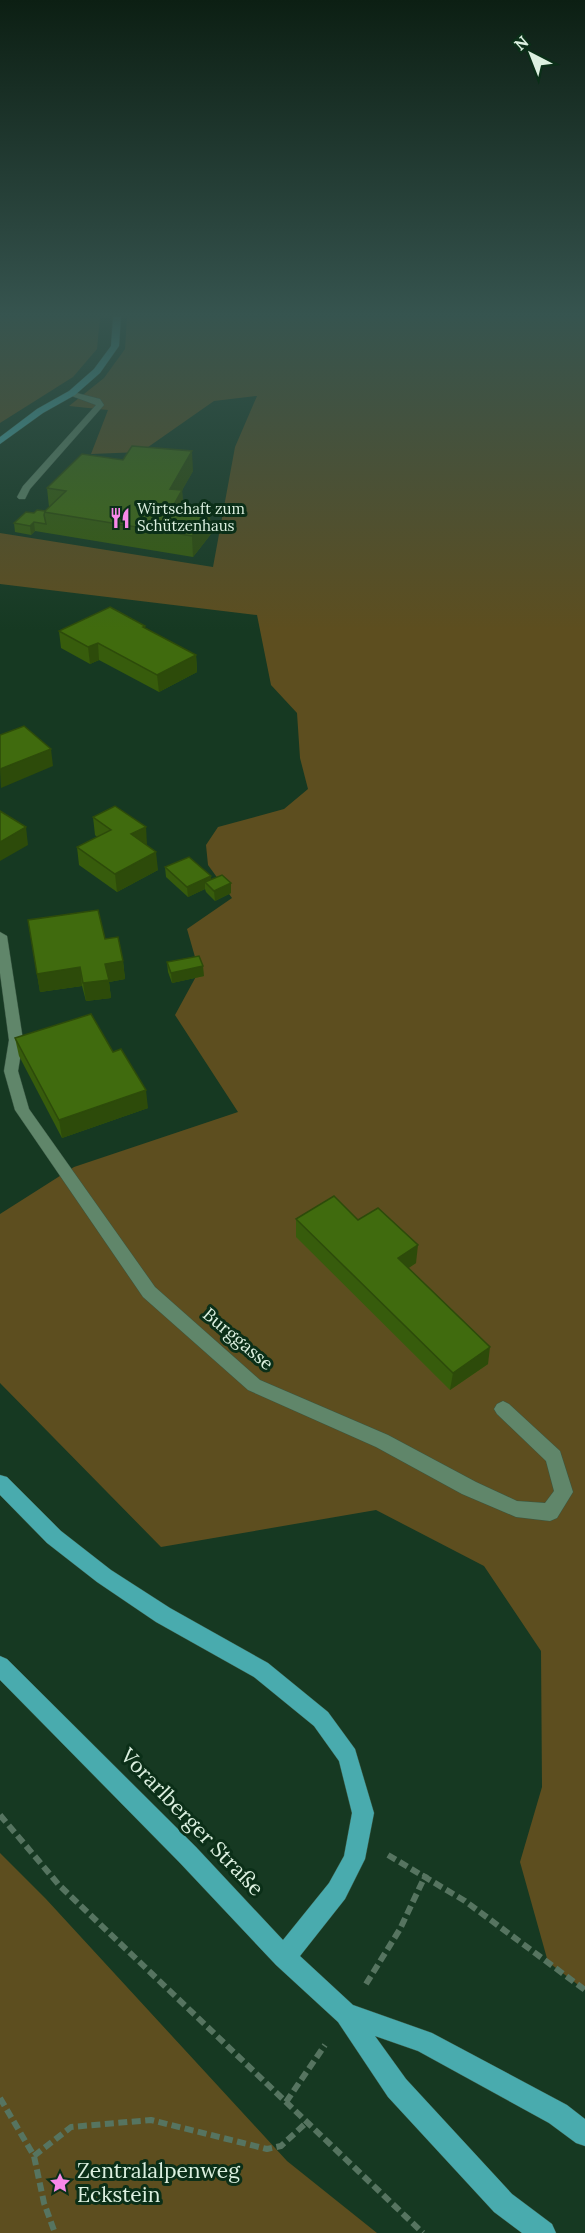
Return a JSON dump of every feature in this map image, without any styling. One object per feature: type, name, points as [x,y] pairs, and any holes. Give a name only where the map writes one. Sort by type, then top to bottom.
[{"type":"main road","points":[[0,441],[26,421]]},
{"type":"main road","points":[[0,1483],[54,1537],[104,1576],[163,1615],[261,1670],[321,1719],[348,1756],[363,1813],[354,1859],[337,1892],[285,1957]]},
{"type":"main road","name":"Vorarlberger Straße","points":[[0,1666],[188,1855],[285,1957],[346,2014],[397,2088],[503,2203],[543,2233]]},
{"type":"main road","name":"Vorarlberger Straße","points":[[346,2014],[424,2041],[558,2115],[585,2134]]},
{"type":"street","points":[[22,497],[26,488],[86,421]]},
{"type":"street","name":"Burggasse","points":[[0,936],[16,1041],[11,1071],[22,1110],[149,1292],[254,1385],[382,1441],[469,1488],[516,1509],[550,1512],[564,1492],[554,1457],[503,1409]]},
{"type":"path","points":[[0,1815],[59,1885],[423,2233]]},
{"type":"path","points":[[426,1874],[462,1898],[585,1990]]},
{"type":"path","points":[[0,2098],[34,2156],[44,2203],[55,2233]]},
{"type":"path","points":[[34,2156],[71,2127],[151,2120],[267,2149],[281,2146],[307,2122]]},
{"type":"shaded area","points":[[104,421],[185,421],[141,452],[91,454]]},
{"type":"shaded area","points":[[246,421],[585,421],[585,1990],[548,1962],[520,1862],[542,1787],[541,1651],[484,1566],[376,1510],[161,1547],[0,1383],[0,1214],[74,1167],[238,1112],[175,1015],[199,971],[187,929],[232,898],[208,865],[206,845],[218,827],[284,809],[308,789],[300,758],[297,713],[271,685],[257,615],[0,584],[0,533],[213,567],[235,447]]},
{"type":"shaded area","points":[[0,1853],[46,1899],[287,2161],[377,2233],[0,2233]]},
{"type":"building","name":"Wirtschaft zum Schützenhaus","points":[[132,446],[192,451],[170,489],[182,490],[172,508],[210,514],[192,536],[44,512],[66,491],[47,488],[82,454],[123,460]]},
{"type":"building","points":[[37,510],[45,511],[46,524],[34,522],[30,526],[14,523],[26,512],[34,513]]},
{"type":"building","points":[[110,607],[196,655],[157,675],[98,643],[88,647],[59,631]]},
{"type":"building","points":[[24,726],[51,749],[0,769],[0,735]]},
{"type":"building","points":[[115,806],[146,827],[131,834],[156,852],[115,874],[77,847],[111,830],[93,817]]},
{"type":"building","points":[[0,811],[26,827],[0,842]]},
{"type":"building","points":[[189,857],[211,876],[187,887],[165,867]]},
{"type":"building","points":[[222,875],[231,883],[214,891],[205,882]]},
{"type":"building","points":[[98,910],[105,939],[118,937],[123,961],[105,964],[109,980],[83,983],[80,967],[37,974],[28,920]]},
{"type":"building","points":[[199,956],[203,966],[171,973],[167,962]]},
{"type":"building","points":[[91,1014],[113,1052],[121,1049],[146,1090],[59,1120],[15,1038]]},
{"type":"building","points":[[334,1196],[358,1220],[378,1208],[418,1245],[398,1258],[490,1347],[453,1373],[296,1219]]},
{"type":"place","name":"Wirtschaft zum Schützenhaus","points":[[120,518]]},
{"type":"place","name":"Zentralalpenweg Eckstein","points":[[60,2183]]}]
